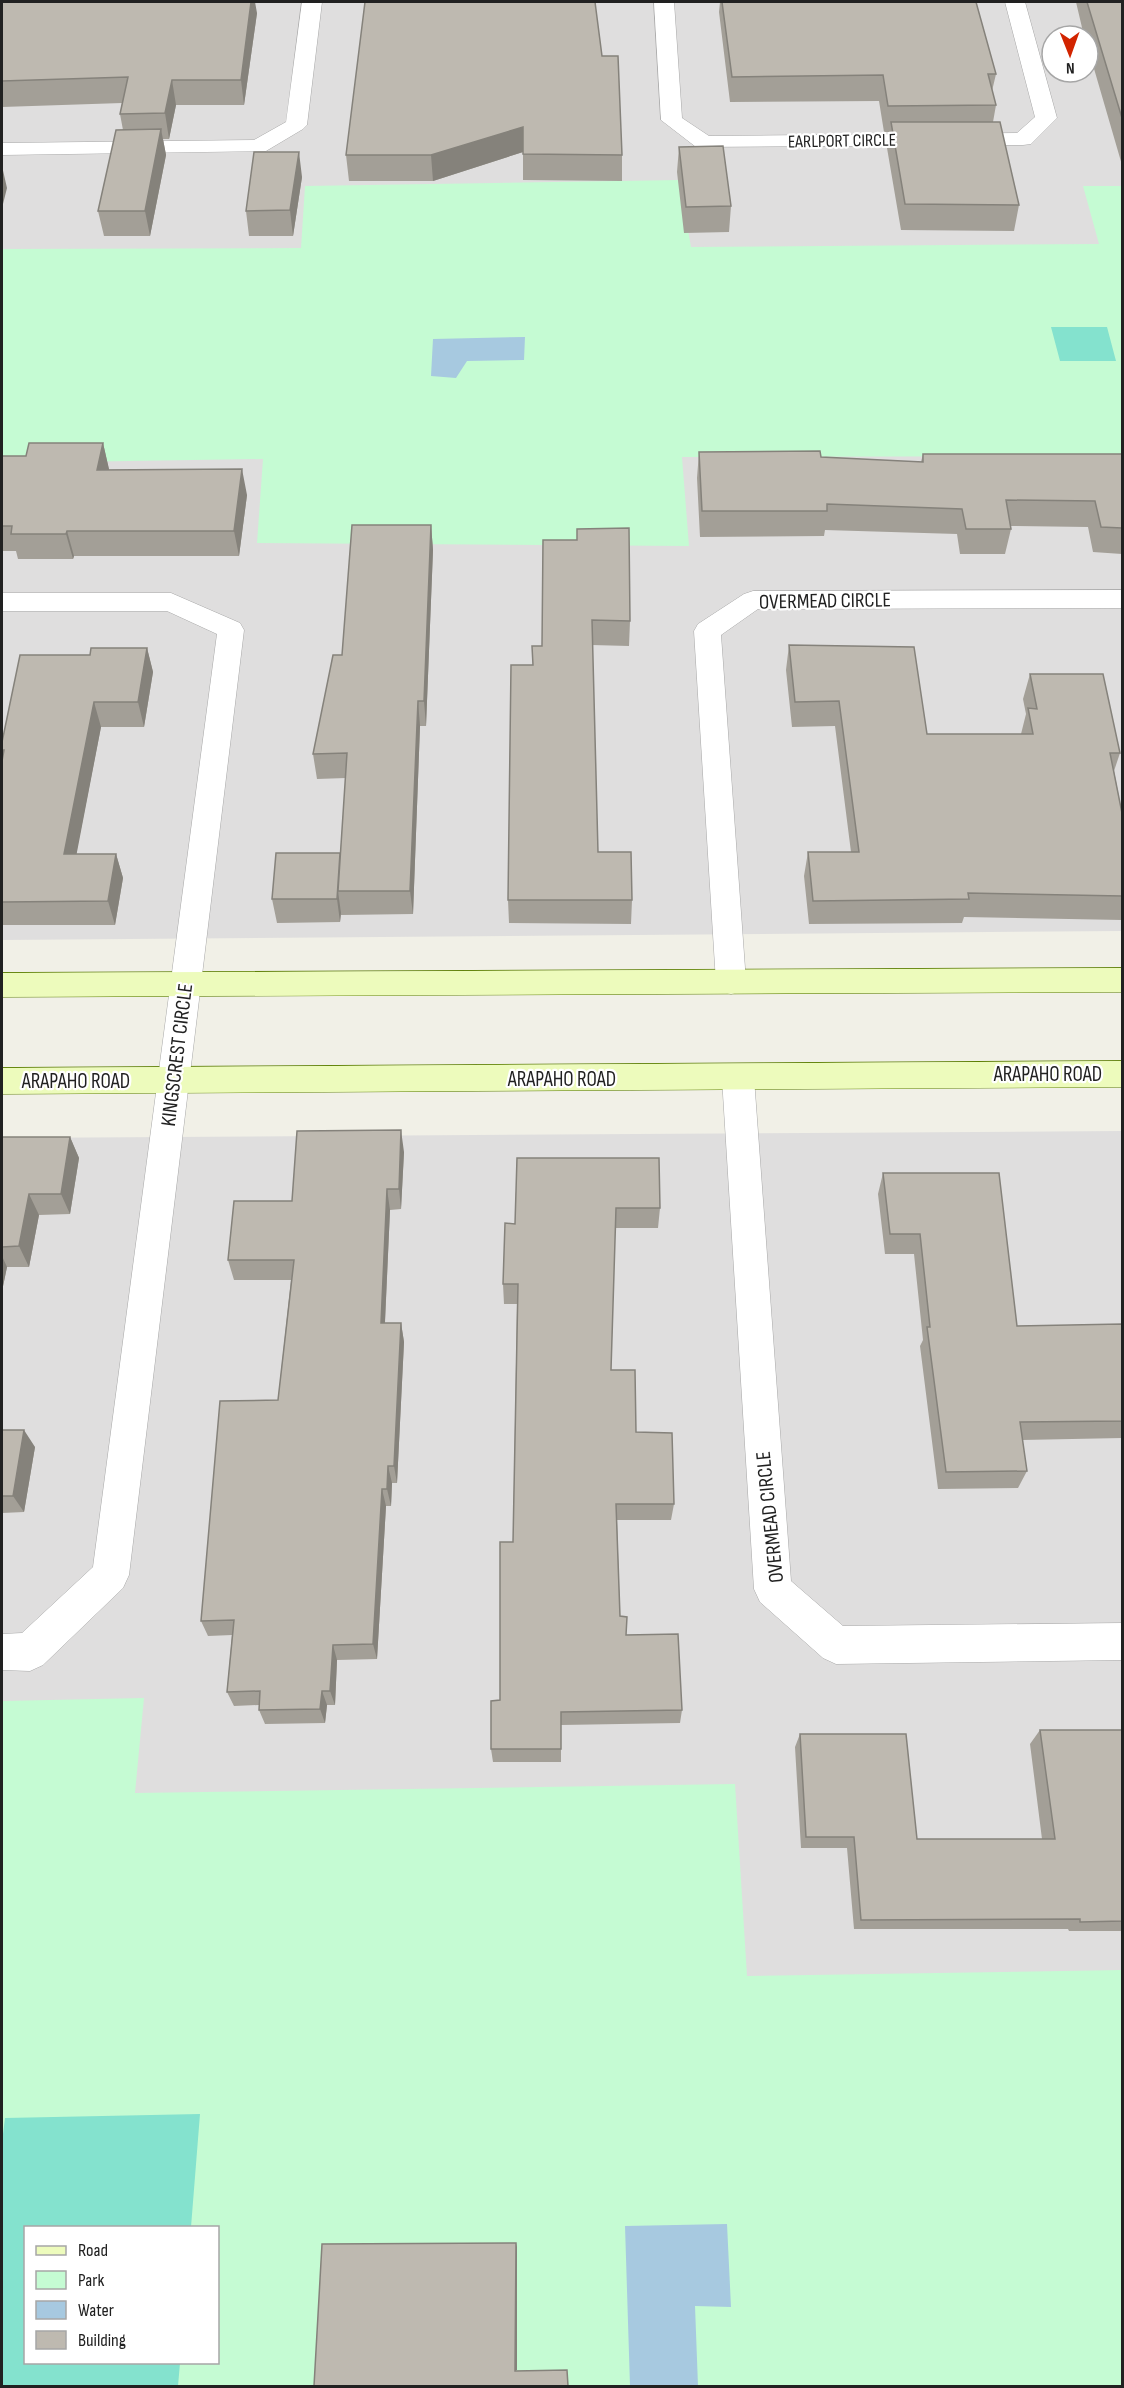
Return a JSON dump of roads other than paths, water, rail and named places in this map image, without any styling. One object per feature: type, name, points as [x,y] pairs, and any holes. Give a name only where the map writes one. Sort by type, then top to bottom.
[{"type":"main road","points":[[2,985],[1122,980]]},
{"type":"main road","name":"ARAPAHO ROAD","points":[[2,1081],[1122,1074]]},
{"type":"street","points":[[2,149],[258,146],[296,125],[312,2]]},
{"type":"street","name":"EARLPORT CIRCLE","points":[[664,2],[672,120],[704,142],[1023,139],[1046,118],[1015,2]]},
{"type":"street","name":"OVERMEAD CIRCLE","points":[[731,982],[707,631],[753,600],[1122,599]]},
{"type":"street","name":"KINGSCREST CIRCLE","points":[[2,602],[171,602],[231,630],[110,1575],[30,1652],[2,1653]]},
{"type":"street","name":"OVERMEAD CIRCLE","points":[[738,1078],[772,1589],[836,1645],[1122,1642]]},
{"type":"water","points":[[525,337],[524,360],[467,361],[456,378],[431,376],[433,339]]},
{"type":"water","points":[[727,2224],[731,2307],[695,2306],[698,2386],[630,2386],[625,2226]]}]
